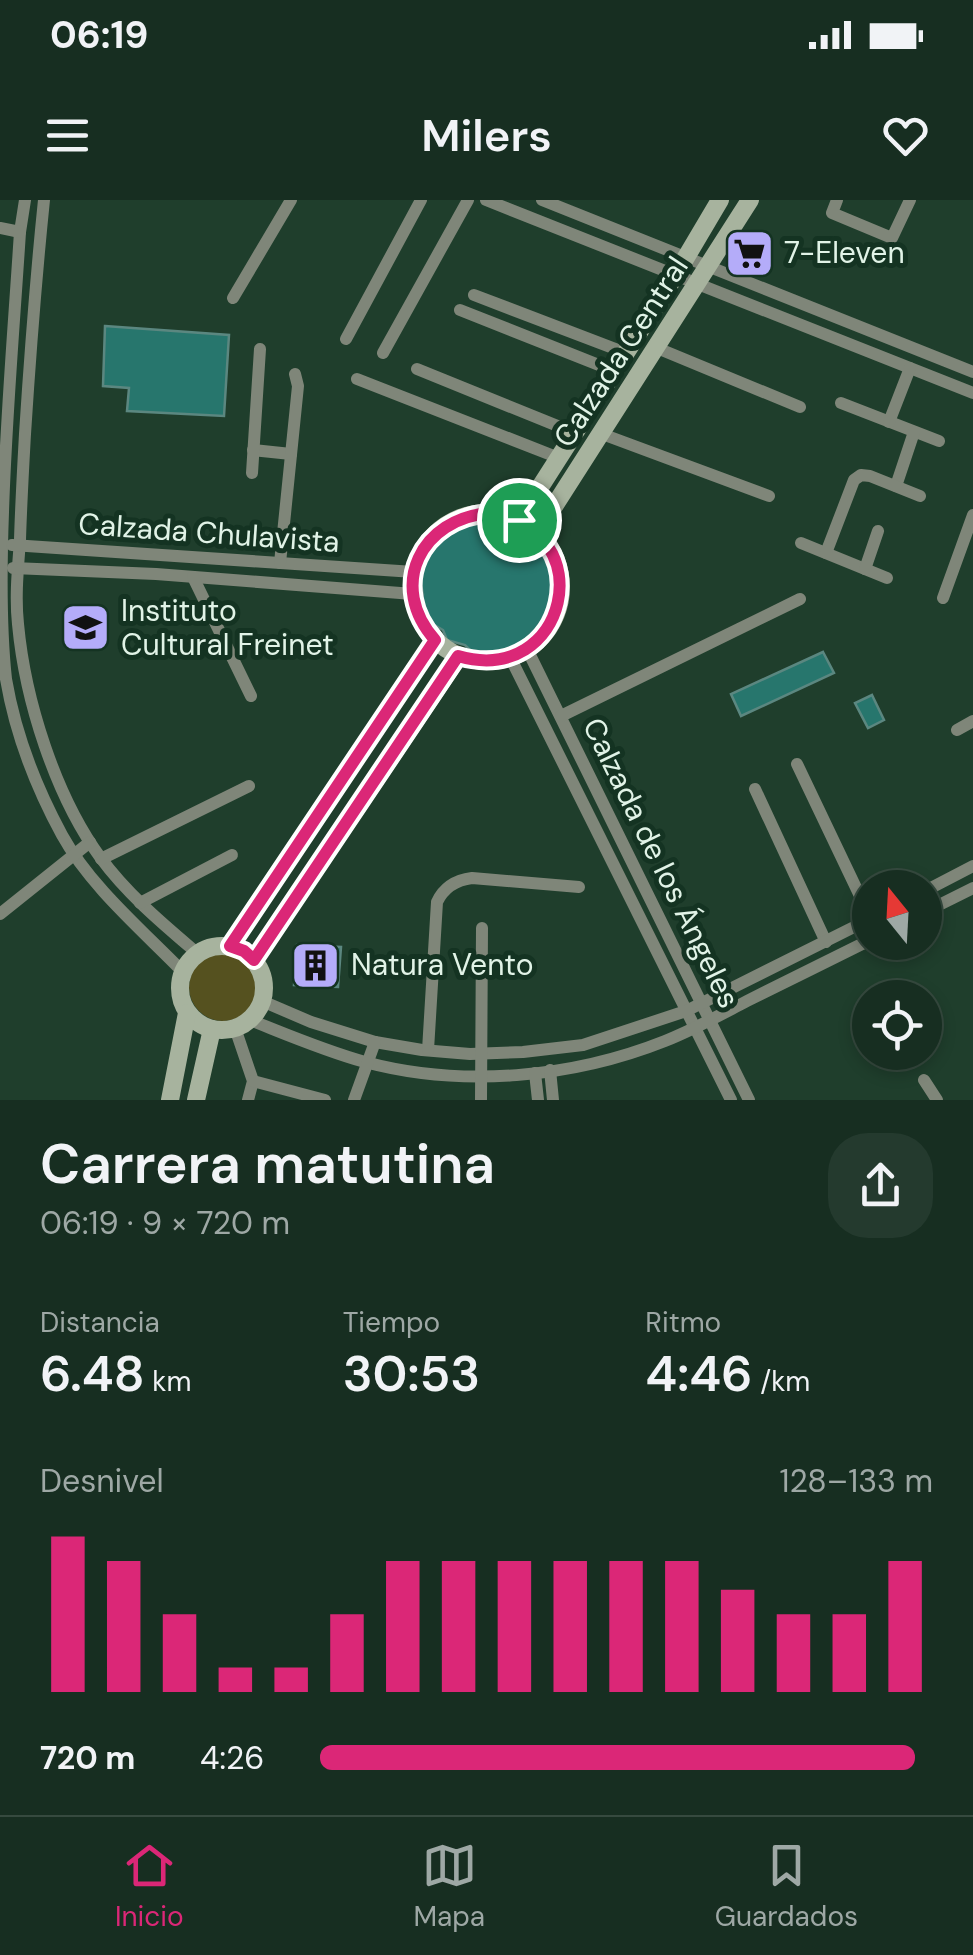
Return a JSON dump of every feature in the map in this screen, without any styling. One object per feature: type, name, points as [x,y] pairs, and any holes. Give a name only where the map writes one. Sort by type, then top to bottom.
[{"type":"street","points":[[24,200],[1,567],[0,623],[12,710],[38,782],[74,854],[182,971]]},
{"type":"street","points":[[44,200],[18,568],[17,620],[32,704],[57,776],[90,842],[140,903],[198,953]]},
{"type":"street","points":[[233,298],[291,200]]},
{"type":"street","points":[[346,339],[421,200]]},
{"type":"street","points":[[383,353],[468,200]]},
{"type":"street","points":[[486,200],[973,393]]},
{"type":"street","points":[[542,200],[973,372]]},
{"type":"street","name":"Calzada Central","points":[[519,520],[720,200]]},
{"type":"street","name":"Calzada Central","points":[[538,533],[750,200]]},
{"type":"street","points":[[837,200],[832,213],[892,238],[910,200]]},
{"type":"street","points":[[0,228],[20,232]]},
{"type":"street","points":[[474,295],[626,352]]},
{"type":"street","points":[[460,310],[614,371]]},
{"type":"street","points":[[252,473],[260,348]]},
{"type":"street","points":[[657,348],[800,406]]},
{"type":"street","points":[[889,422],[910,368]]},
{"type":"street","points":[[416,369],[575,433]]},
{"type":"street","points":[[280,563],[298,386],[295,374]]},
{"type":"street","points":[[357,379],[559,458]]},
{"type":"street","points":[[842,403],[939,441]]},
{"type":"street","points":[[896,486],[914,432]]},
{"type":"street","points":[[602,434],[769,496]]},
{"type":"street","points":[[253,450],[291,454]]},
{"type":"street","points":[[6,451],[24,452]]},
{"type":"street","points":[[826,553],[854,480],[861,475],[920,496]]},
{"type":"street","points":[[490,513],[519,520],[538,533],[558,565],[561,584],[553,620],[542,636],[528,649],[510,657],[484,661],[458,656],[435,640],[420,619],[413,594],[418,558],[435,534],[461,518],[490,513]]},
{"type":"street","points":[[944,598],[973,515]]},
{"type":"street","points":[[865,569],[878,532]]},
{"type":"street","points":[[801,542],[887,578]]},
{"type":"street","name":"Calzada Chulavista","points":[[2,544],[414,572]]},
{"type":"street","points":[[156,574],[157,554]]},
{"type":"street","name":"Calzada Chulavista","points":[[1,567],[156,574],[413,594]]},
{"type":"street","points":[[193,578],[251,696]]},
{"type":"street","points":[[560,716],[800,599]]},
{"type":"street","points":[[230,946],[435,640]]},
{"type":"street","name":"Calzada de los Ángeles","points":[[528,649],[750,1100]]},
{"type":"street","points":[[254,960],[458,656]]},
{"type":"street","name":"Calzada de los Ángeles","points":[[510,657],[730,1100]]},
{"type":"street","points":[[12,710],[32,704]]},
{"type":"street","points":[[958,730],[973,721]]},
{"type":"street","points":[[797,764],[852,880]]},
{"type":"street","points":[[102,859],[248,786]]},
{"type":"street","points":[[754,789],[826,942]]},
{"type":"street","points":[[0,914],[90,842]]},
{"type":"street","points":[[140,903],[232,855]]},
{"type":"street","points":[[942,882],[973,866]]},
{"type":"street","points":[[942,904],[969,890],[956,875]]},
{"type":"street","points":[[428,1050],[438,902],[446,888],[472,878],[579,887]]},
{"type":"street","points":[[481,1100],[482,928]]},
{"type":"street","points":[[262,1000],[312,1022],[375,1042],[428,1050],[480,1054],[584,1045],[686,1012],[852,928]]},
{"type":"street","points":[[242,1024],[262,1000],[262,972],[244,951],[230,946],[219,945],[198,953],[182,971],[181,1000],[194,1020],[212,1030],[242,1024],[367,1062],[418,1072],[480,1076],[535,1073],[589,1064],[664,1042],[852,949]]},
{"type":"street","points":[[170,1100],[187,1013]]},
{"type":"street","points":[[242,1024],[253,1081],[248,1100]]},
{"type":"street","points":[[196,1100],[212,1030]]},
{"type":"street","points":[[354,1100],[375,1042]]},
{"type":"street","points":[[550,1070],[553,1100]]},
{"type":"street","points":[[535,1073],[538,1100]]},
{"type":"street","points":[[924,1080],[937,1100]]},
{"type":"street","points":[[253,1081],[325,1100]]},
{"type":"shaded area","points":[[223,953],[247,963],[257,987],[247,1011],[223,1021],[199,1011],[189,987],[199,963]]},
{"type":"building","points":[[105,326],[229,335],[224,416],[127,411],[129,388],[103,386]]},
{"type":"building","points":[[476,521],[497,521],[523,532],[546,556],[552,576],[552,597],[546,616],[532,635],[512,648],[490,653],[447,640],[443,630],[431,623],[422,602],[420,580],[427,557],[439,540]]},
{"type":"building","points":[[823,652],[834,673],[741,716],[731,694]]},
{"type":"building","points":[[872,695],[884,720],[868,728],[855,703]]},
{"type":"building","name":"Natura Vento","points":[[297,945],[341,947],[338,987],[294,985]]},
{"type":"place","name":"7-Eleven","points":[[749,253]]},
{"type":"place","name":"Instituto Cultural Freinet","points":[[86,628]]},
{"type":"place","name":"Natura Vento","points":[[316,965]]},
{"type":"route","points":[[475,514],[505,515],[519,520],[538,533],[558,565],[561,584],[553,620],[528,649],[510,657],[484,661],[458,656],[254,960],[230,946],[435,640],[420,619],[413,594],[414,572],[426,545],[447,524],[475,514]]}]
